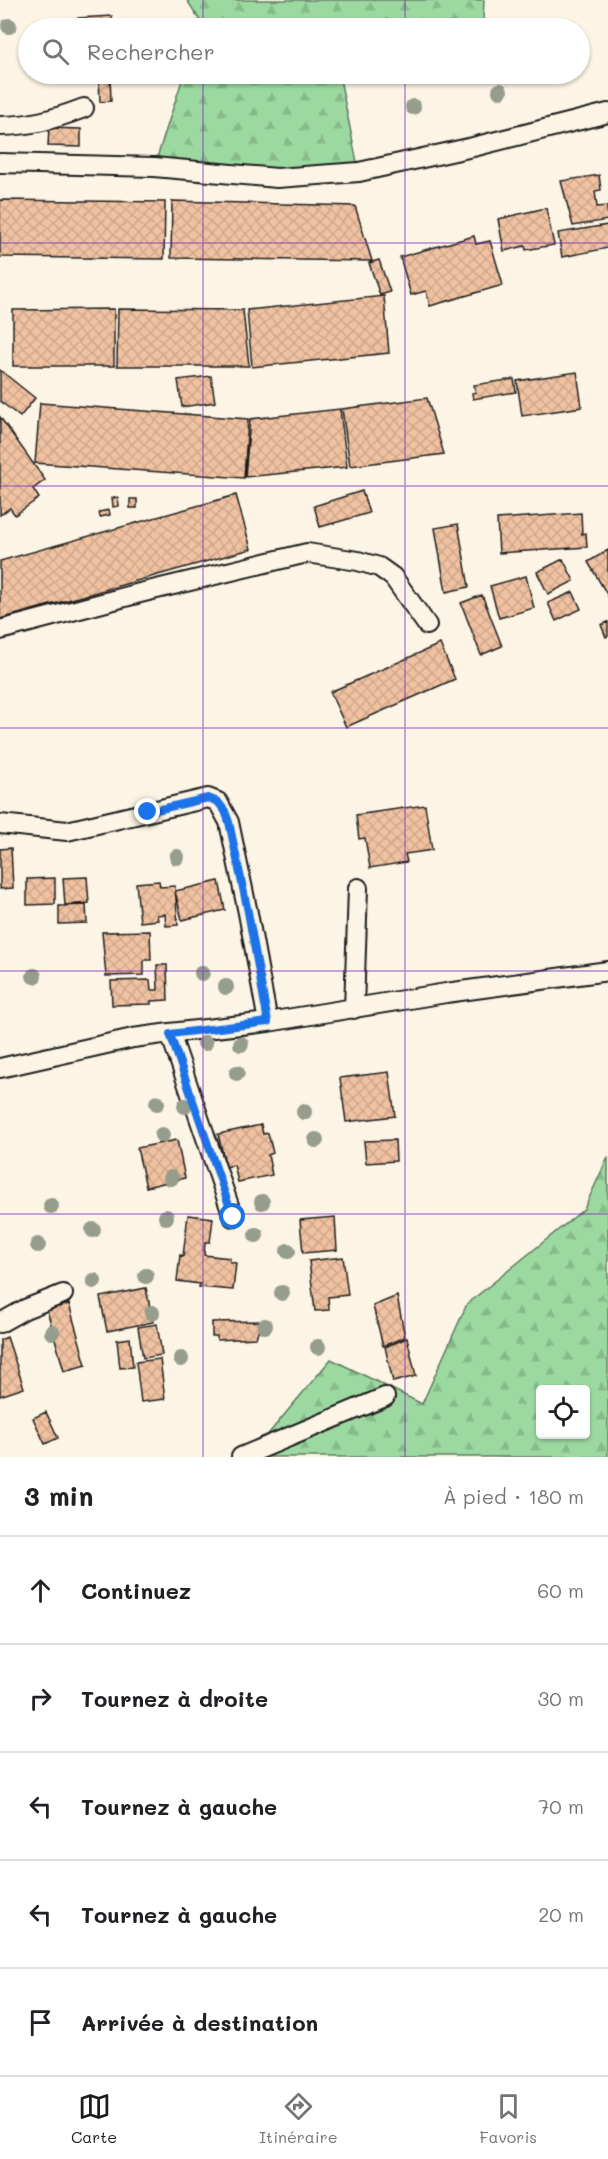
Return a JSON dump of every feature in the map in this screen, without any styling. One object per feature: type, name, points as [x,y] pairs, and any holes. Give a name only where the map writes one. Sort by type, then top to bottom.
[{"type":"street","points":[[0,126],[19,126],[50,121],[84,108]]},
{"type":"street","points":[[0,163],[154,167],[277,178],[359,172],[473,147],[608,113]]},
{"type":"street","points":[[0,630],[140,593],[307,553],[358,561],[379,567],[393,577],[427,625]]},
{"type":"street","points":[[0,824],[67,831],[208,798],[218,802],[229,822],[268,1022]]},
{"type":"street","points":[[354,1009],[358,888]]},
{"type":"street","points":[[0,1068],[133,1038],[268,1022],[446,993],[608,971]]},
{"type":"street","points":[[170,1034],[233,1217]]},
{"type":"street","points":[[0,1323],[25,1309],[63,1294]]},
{"type":"street","points":[[241,1457],[385,1396]]},
{"type":"green space","points":[[187,0],[484,0],[483,18],[198,18]]},
{"type":"green space","points":[[181,84],[341,84],[359,172],[154,167]]},
{"type":"green space","points":[[608,1157],[608,1457],[249,1457],[331,1359],[422,1404],[467,1304],[584,1209]]},
{"type":"building","points":[[112,16],[112,18],[78,18]]},
{"type":"building","points":[[99,84],[110,84],[111,101],[100,102]]},
{"type":"building","points":[[49,128],[81,129],[81,147],[48,146]]},
{"type":"building","points":[[599,175],[601,190],[595,191],[597,207],[607,206],[608,220],[573,226],[561,181]]},
{"type":"building","points":[[0,200],[165,202],[164,259],[0,257]]},
{"type":"building","points":[[172,201],[355,206],[372,261],[171,258]]},
{"type":"building","points":[[546,208],[554,245],[526,250],[525,246],[504,251],[498,219]]},
{"type":"building","points":[[608,225],[608,248],[562,257],[558,233]]},
{"type":"building","points":[[474,236],[476,244],[490,241],[503,285],[430,306],[426,291],[411,295],[400,257]]},
{"type":"building","points":[[379,260],[390,292],[380,295],[369,263]]},
{"type":"building","points":[[384,296],[389,353],[252,367],[247,310]]},
{"type":"building","points":[[114,309],[114,366],[13,366],[13,310]]},
{"type":"building","points":[[118,309],[243,310],[249,366],[117,366]]},
{"type":"building","points":[[0,370],[35,398],[20,417],[0,401]]},
{"type":"building","points":[[577,372],[582,407],[522,416],[517,381]]},
{"type":"building","points":[[211,376],[215,402],[182,407],[178,380]]},
{"type":"building","points":[[514,379],[516,392],[473,399],[472,393],[476,392],[474,385]]},
{"type":"building","points":[[427,398],[444,454],[350,466],[342,409]]},
{"type":"building","points":[[40,403],[248,419],[244,478],[35,463]]},
{"type":"building","points":[[340,409],[347,467],[245,477],[250,419]]},
{"type":"building","points":[[0,417],[45,480],[33,489],[39,498],[15,515],[10,508],[0,515]]},
{"type":"building","points":[[362,491],[369,513],[320,527],[314,506]]},
{"type":"building","points":[[236,495],[251,549],[0,619],[0,561]]},
{"type":"building","points":[[118,497],[119,506],[113,507],[112,498]]},
{"type":"building","points":[[130,499],[137,499],[137,508],[130,508]]},
{"type":"building","points":[[109,510],[110,515],[100,517],[99,512]]},
{"type":"building","points":[[581,513],[582,534],[586,533],[587,547],[499,553],[497,519]]},
{"type":"building","points":[[458,524],[469,587],[446,592],[435,528]]},
{"type":"building","points":[[608,550],[608,596],[588,562]]},
{"type":"building","points":[[563,559],[574,581],[548,594],[537,572]]},
{"type":"building","points":[[526,576],[534,608],[499,618],[490,586]]},
{"type":"building","points":[[573,592],[581,609],[556,621],[548,603]]},
{"type":"building","points":[[482,595],[502,646],[481,655],[461,603]]},
{"type":"building","points":[[608,622],[608,636],[606,637],[601,625]]},
{"type":"building","points":[[440,644],[455,679],[346,727],[330,692]]},
{"type":"building","points":[[425,805],[432,850],[405,854],[407,862],[370,868],[365,838],[359,839],[356,815]]},
{"type":"building","points":[[11,848],[13,888],[0,889],[0,849]]},
{"type":"building","points":[[87,877],[89,903],[65,905],[63,878]]},
{"type":"building","points":[[55,878],[55,904],[27,905],[27,879]]},
{"type":"building","points":[[159,881],[160,887],[175,886],[178,925],[166,926],[165,914],[157,915],[158,920],[140,922],[136,883]]},
{"type":"building","points":[[219,881],[225,910],[182,920],[175,891]]},
{"type":"building","points":[[86,905],[87,923],[59,924],[59,906]]},
{"type":"building","points":[[150,931],[151,960],[144,960],[144,975],[106,976],[102,932]]},
{"type":"building","points":[[157,965],[167,965],[168,1000],[151,1001],[151,1004],[112,1005],[111,981],[150,980],[151,990],[158,990]]},
{"type":"building","points":[[389,1072],[395,1116],[346,1122],[340,1078]]},
{"type":"building","points":[[261,1125],[263,1134],[268,1133],[273,1153],[268,1155],[272,1175],[238,1182],[234,1165],[226,1167],[218,1134]]},
{"type":"building","points":[[177,1140],[185,1178],[146,1187],[137,1148]]},
{"type":"building","points":[[395,1140],[396,1161],[366,1163],[364,1141]]},
{"type":"building","points":[[188,1215],[213,1218],[210,1242],[205,1242],[204,1255],[230,1258],[230,1262],[236,1263],[233,1290],[199,1287],[200,1284],[177,1281],[180,1255],[183,1256]]},
{"type":"building","points":[[335,1217],[337,1250],[303,1253],[300,1220]]},
{"type":"building","points":[[343,1257],[348,1295],[328,1297],[329,1310],[315,1311],[309,1261]]},
{"type":"building","points":[[146,1288],[153,1322],[107,1331],[100,1297]]},
{"type":"building","points":[[397,1296],[405,1337],[383,1346],[373,1306]]},
{"type":"building","points":[[69,1304],[86,1365],[64,1371],[47,1310]]},
{"type":"building","points":[[261,1321],[256,1338],[217,1340],[217,1336],[212,1336],[212,1322]]},
{"type":"building","points":[[157,1324],[162,1355],[143,1358],[138,1327]]},
{"type":"building","points":[[7,1337],[24,1388],[0,1396],[0,1340]]},
{"type":"building","points":[[130,1338],[133,1367],[120,1368],[117,1340]]},
{"type":"building","points":[[407,1338],[416,1376],[393,1382],[385,1347]]},
{"type":"building","points":[[160,1359],[165,1399],[141,1402],[136,1362]]},
{"type":"building","points":[[46,1412],[58,1438],[45,1444],[33,1418]]},
{"type":"route","points":[[148,812],[208,798],[218,802],[229,822],[248,912],[268,1022],[170,1034],[233,1217]]}]
